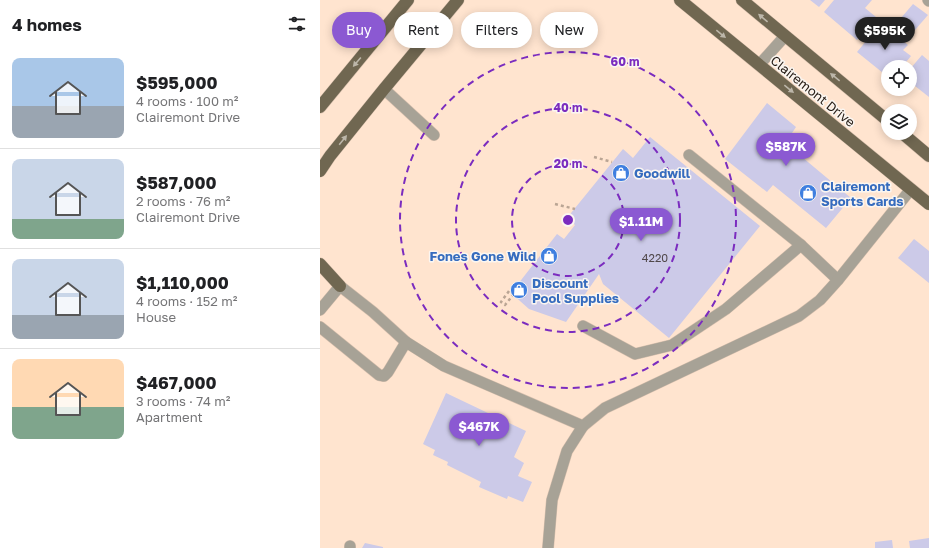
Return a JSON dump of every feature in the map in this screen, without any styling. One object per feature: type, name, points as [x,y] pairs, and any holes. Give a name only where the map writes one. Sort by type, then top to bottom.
[{"type":"main road","points":[[320,108],[408,0]]},
{"type":"main road","points":[[320,171],[330,156],[384,89],[458,0]]},
{"type":"main road","name":"Clairemont Drive","points":[[680,0],[929,204]]},
{"type":"main road","name":"Clairemont Drive","points":[[742,0],[881,115]]},
{"type":"main road","points":[[910,140],[929,156]]},
{"type":"main road","points":[[320,264],[340,286]]},
{"type":"main road","points":[[320,273],[340,286]]},
{"type":"lane","points":[[759,65],[785,36]]},
{"type":"lane","points":[[384,89],[434,135]]},
{"type":"lane","points":[[689,155],[801,245],[838,280]]},
{"type":"lane","points":[[548,548],[552,500],[567,451],[583,426],[605,408],[799,316],[820,300],[838,280],[911,189]]},
{"type":"lane","points":[[583,326],[636,354],[672,345],[726,309],[801,245]]},
{"type":"lane","points":[[320,310],[340,286],[373,312],[406,342],[444,366],[583,426]]},
{"type":"lane","points":[[320,327],[379,375],[384,376],[406,342]]},
{"type":"path","points":[[594,157],[612,162]]},
{"type":"path","points":[[555,204],[575,208]]},
{"type":"path","points":[[509,291],[501,302],[505,305],[513,295]]},
{"type":"building","points":[[810,0],[825,0],[819,7]]},
{"type":"building","points":[[834,0],[872,0],[865,8],[876,17],[857,40],[824,12]]},
{"type":"building","points":[[913,4],[928,15],[915,30],[901,18]]},
{"type":"building","points":[[877,28],[884,33],[888,29],[908,45],[903,50],[911,56],[908,60],[881,60],[881,71],[857,52]]},
{"type":"building","points":[[922,55],[929,61],[929,97],[917,88],[917,61]]},
{"type":"building","points":[[767,103],[796,127],[792,133],[802,141],[796,152],[851,198],[826,228],[773,185],[767,192],[725,159]]},
{"type":"building","points":[[650,137],[760,226],[669,338],[603,284],[599,274],[566,322],[529,309],[511,293],[557,234],[564,239],[575,225],[567,218],[623,149],[633,158]]},
{"type":"building","points":[[914,239],[929,251],[929,283],[898,258]]},
{"type":"building","points":[[446,393],[526,431],[514,457],[524,463],[518,476],[532,482],[523,502],[508,496],[507,499],[479,487],[481,482],[447,465],[448,462],[433,455],[435,450],[423,444]]},
{"type":"building","points":[[929,538],[929,548],[910,548],[909,541]]},
{"type":"building","points":[[892,540],[893,548],[875,548],[875,542]]},
{"type":"building","points":[[365,543],[383,547],[383,548],[362,548]]},
{"type":"place","name":"Goodwill","points":[[621,173]]},
{"type":"place","name":"Clairemont Sports Cards","points":[[808,193]]},
{"type":"place","name":"Fones Gone Wild","points":[[549,256]]},
{"type":"place","name":"Discount Pool Supplies","points":[[519,290]]}]
